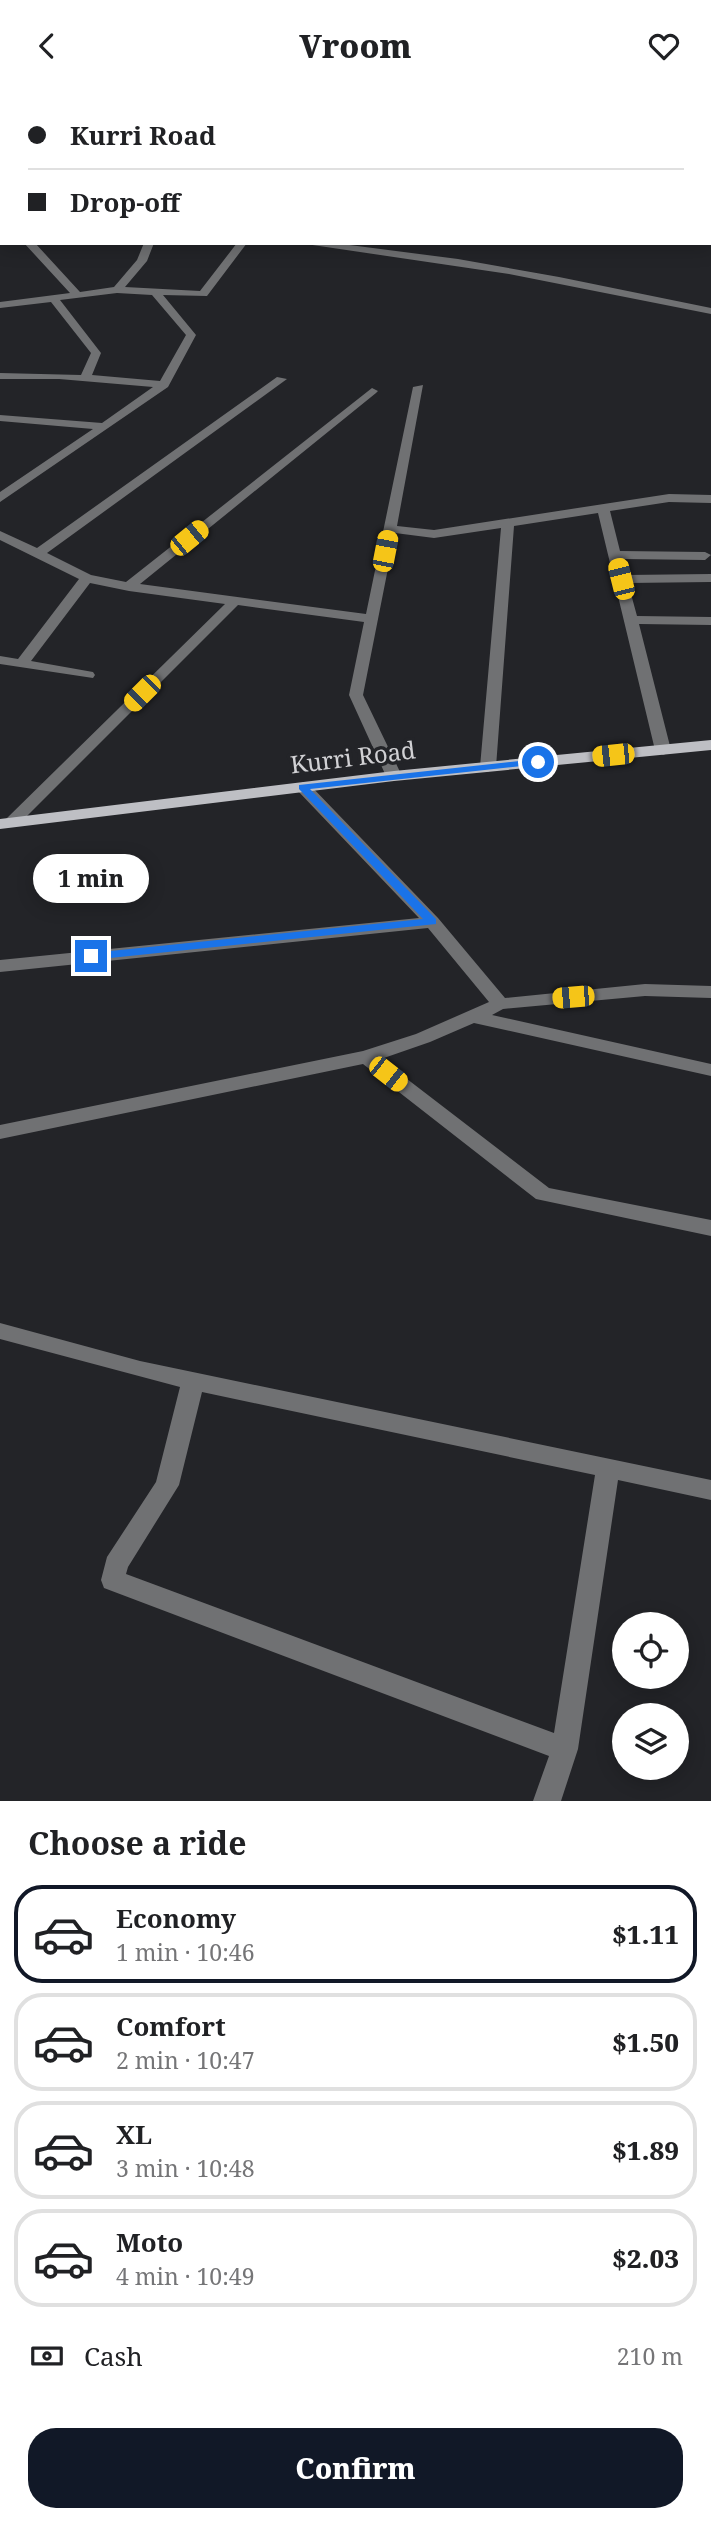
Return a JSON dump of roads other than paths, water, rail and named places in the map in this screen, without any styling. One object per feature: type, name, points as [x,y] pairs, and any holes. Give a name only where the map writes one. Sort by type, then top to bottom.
[{"type":"main road","name":"Kurri Road","points":[[6,823],[394,776],[711,745]]},
{"type":"street","points":[[31,245],[78,295]]},
{"type":"street","points":[[117,290],[142,261],[148,245]]},
{"type":"street","points":[[0,305],[117,290],[203,295],[240,245]]},
{"type":"street","points":[[323,245],[529,275],[711,311]]},
{"type":"street","points":[[0,498],[164,385],[191,335],[155,292]]},
{"type":"street","points":[[53,298],[96,353],[85,378]]},
{"type":"street","points":[[1,376],[85,378],[164,385]]},
{"type":"street","points":[[38,554],[281,379]]},
{"type":"street","points":[[394,776],[356,695],[419,387]]},
{"type":"street","points":[[129,587],[372,391]]},
{"type":"street","points":[[0,418],[102,426]]},
{"type":"street","points":[[390,529],[434,534],[669,498],[711,499]]},
{"type":"street","points":[[603,507],[663,750]]},
{"type":"street","points":[[488,767],[508,522]]},
{"type":"street","points":[[0,535],[87,578],[129,587],[372,619]]},
{"type":"street","points":[[615,555],[705,556]]},
{"type":"street","points":[[21,664],[87,578]]},
{"type":"street","points":[[621,579],[711,578]]},
{"type":"street","points":[[6,823],[235,601]]},
{"type":"street","points":[[631,620],[711,621]]},
{"type":"street","points":[[0,660],[88,675]]},
{"type":"street","points":[[303,787],[432,922],[500,1004]]},
{"type":"street","points":[[0,966],[432,922]]},
{"type":"street","points":[[0,1132],[366,1057],[423,1038],[500,1004],[645,991],[711,992]]},
{"type":"street","points":[[471,1016],[711,1069]]},
{"type":"street","points":[[366,1057],[543,1194],[711,1228]]},
{"type":"street","points":[[0,1331],[193,1382],[711,1490]]},
{"type":"street","points":[[193,1382],[167,1485],[116,1565],[113,1580],[565,1749]]},
{"type":"street","points":[[547,1801],[565,1749],[608,1469]]}]
